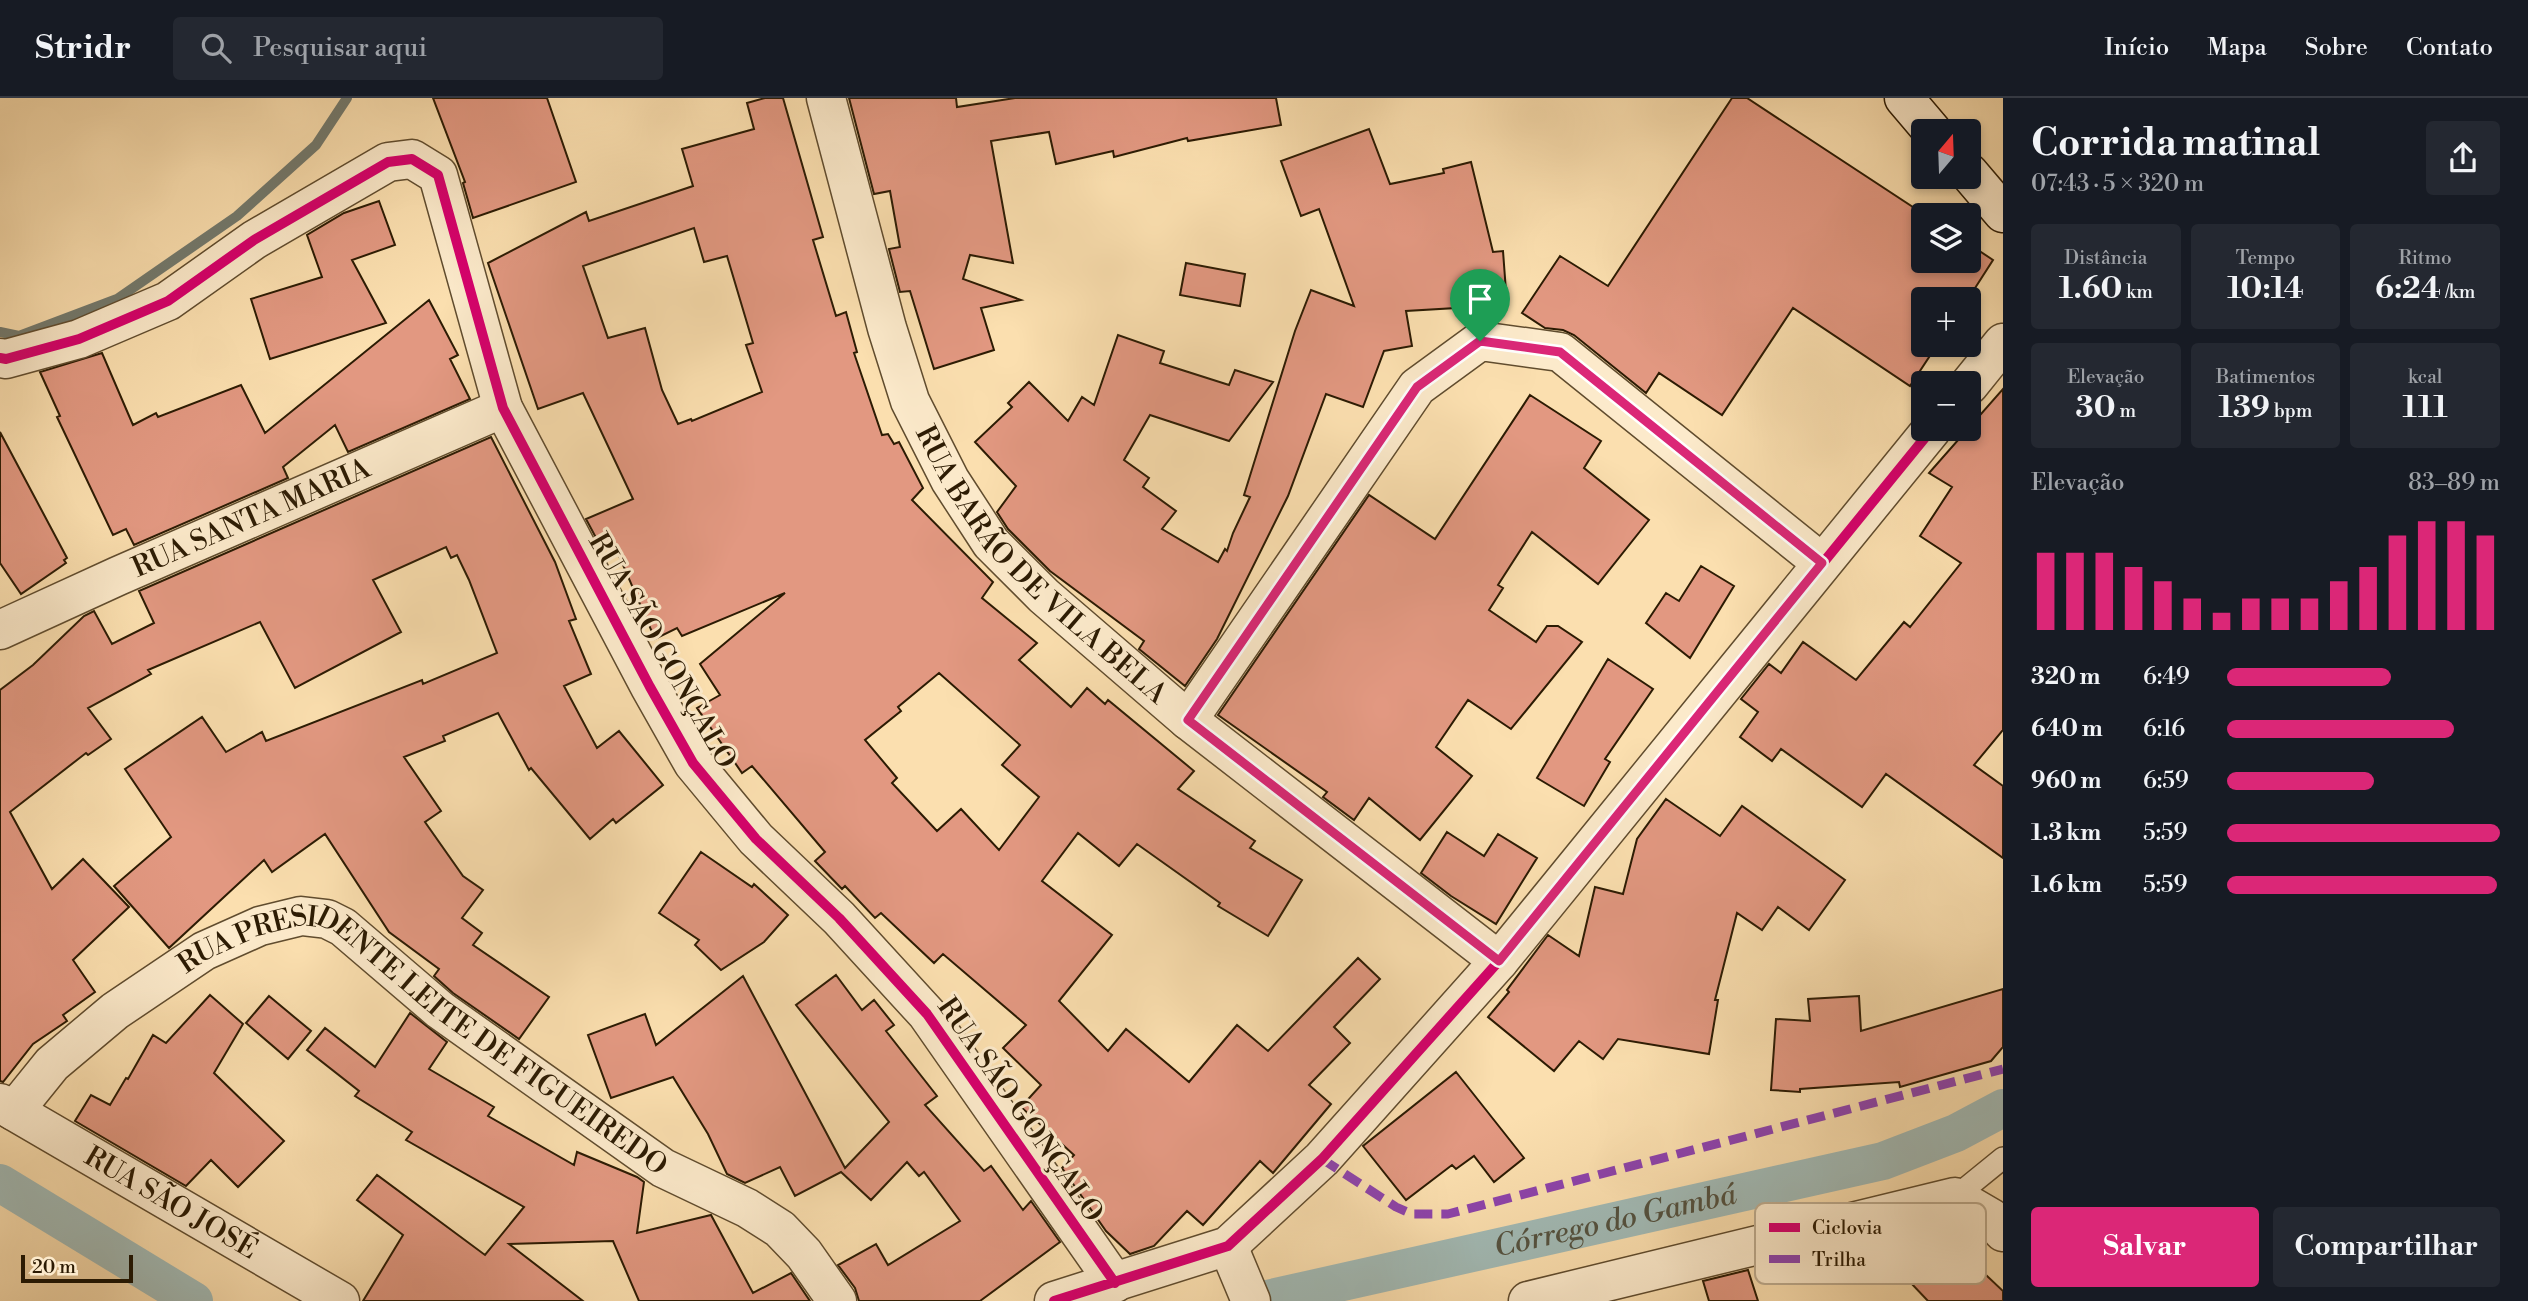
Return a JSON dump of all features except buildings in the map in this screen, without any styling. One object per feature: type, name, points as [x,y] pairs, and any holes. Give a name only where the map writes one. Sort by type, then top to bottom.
[{"type":"street","name":"RUA BARÃO DE VILA BELA","points":[[826,98],[891,341],[910,401],[950,480],[991,542],[1044,596],[1188,720],[1499,961]]},
{"type":"street","points":[[1904,98],[1922,119]]},
{"type":"street","name":"RUA SÃO GONÇALO","points":[[0,358],[6,359],[79,338],[168,301],[254,240],[388,162],[412,159],[438,175],[503,408],[693,763],[756,839],[839,918],[927,1014],[1115,1283]]},
{"type":"street","points":[[1981,187],[2003,213]]},
{"type":"street","points":[[1188,720],[1417,387],[1480,341],[1560,352],[1822,563]]},
{"type":"street","points":[[1980,371],[2003,343]]},
{"type":"street","name":"RUA SANTA MARIA","points":[[0,630],[503,408]]},
{"type":"street","points":[[1054,1301],[1231,1253],[1322,1159],[1499,961],[1922,441]]},
{"type":"street","name":"RUA PRESIDENTE LEITE DE FIGUEIREDO","points":[[7,1107],[62,1055],[115,1012],[204,951],[260,926],[302,916],[327,919],[343,927],[440,1010],[663,1168],[747,1208],[780,1229],[804,1254],[837,1301]]},
{"type":"street","name":"RUA SÃO JOSÉ","points":[[7,1107],[340,1301]]},
{"type":"street","points":[[1934,1203],[1955,1198],[1964,1203]]},
{"type":"street","points":[[1986,1215],[2003,1232]]},
{"type":"street","points":[[1528,1301],[1755,1246]]},
{"type":"street","points":[[1231,1253],[1251,1301]]},
{"type":"lane","points":[[1955,1198],[2003,1157]]},
{"type":"waterway","points":[[0,332],[19,336],[117,299],[237,216],[316,145],[347,98]]},
{"type":"waterway","name":"Córrego do Gambá","points":[[1258,1301],[1883,1161],[1956,1133],[2003,1108]]},
{"type":"waterway","name":"Córrego do Gambá","points":[[0,1183],[194,1301]]},
{"type":"marked path","points":[[1322,1159],[1396,1207],[1412,1214],[1448,1214],[2003,1069]]},
{"type":"cycle path","points":[[0,358],[6,359],[79,339],[168,301],[254,240],[388,162],[412,159],[438,175],[503,408],[693,763],[756,839],[839,918],[927,1014],[1115,1283]]},
{"type":"cycle path","points":[[1054,1301],[1228,1246],[1322,1159],[1499,961],[1922,441]]},
{"type":"route","points":[[1480,341],[1560,352],[1822,563],[1499,961],[1188,720],[1417,387],[1480,341]]}]
